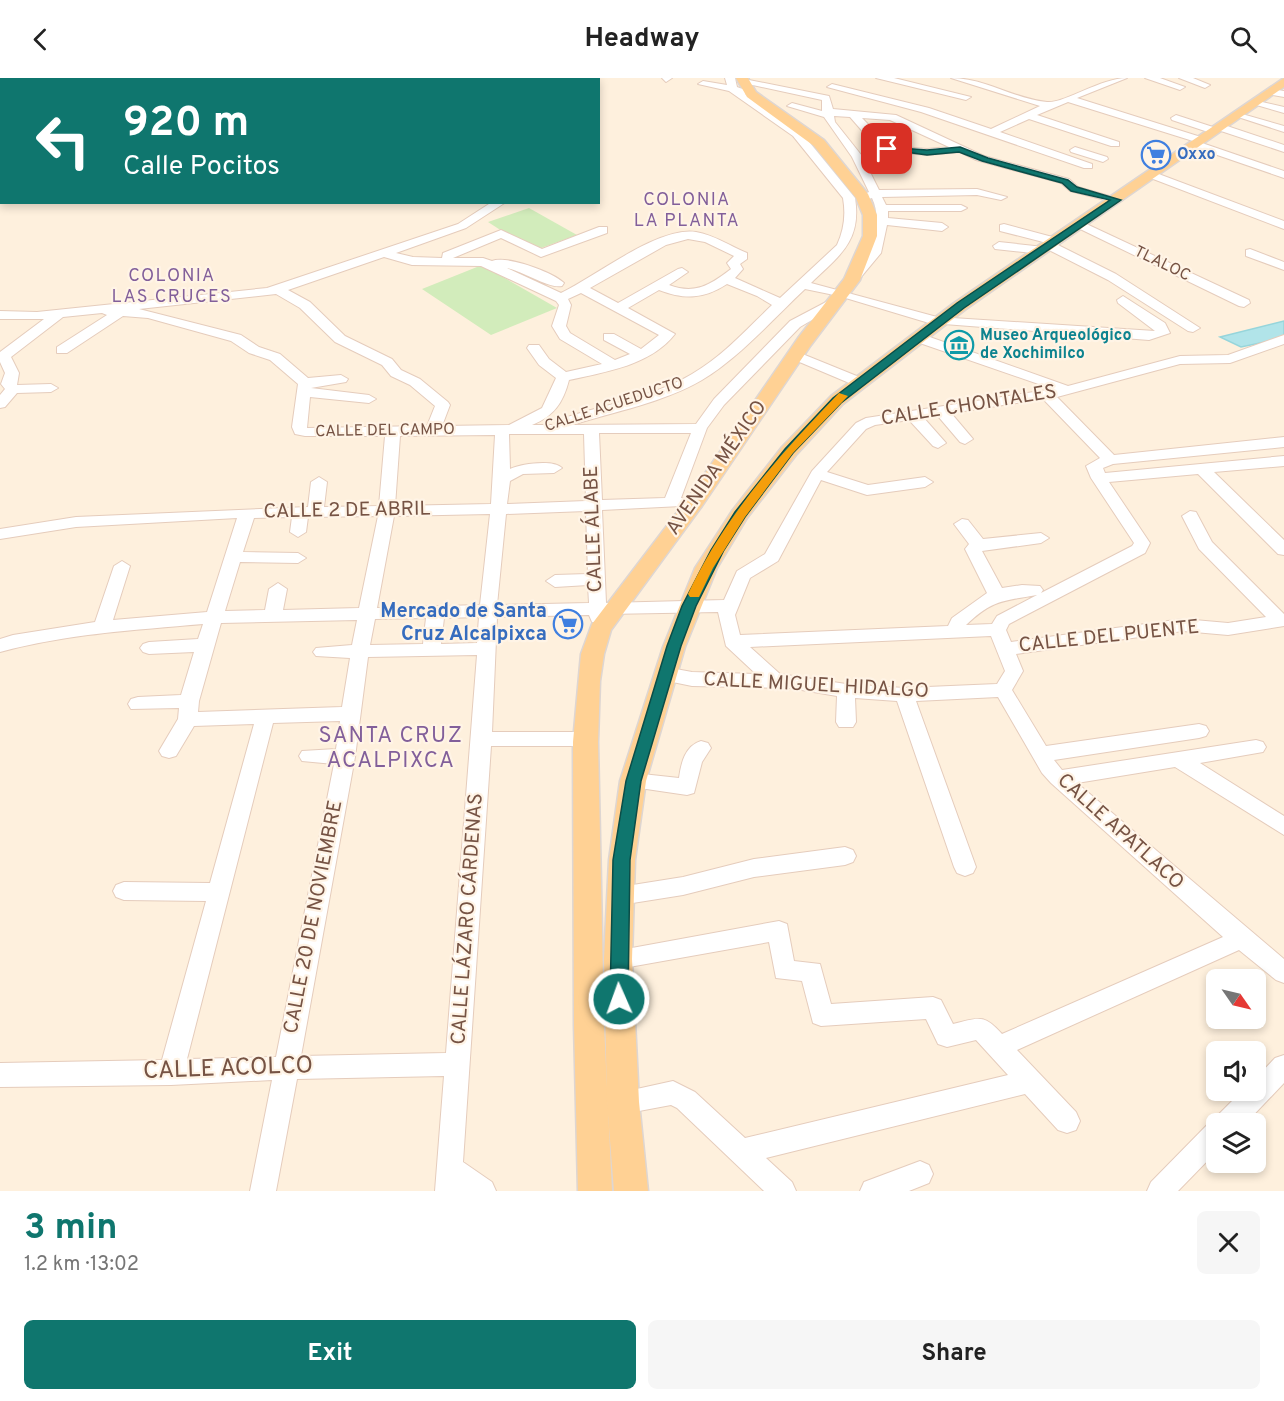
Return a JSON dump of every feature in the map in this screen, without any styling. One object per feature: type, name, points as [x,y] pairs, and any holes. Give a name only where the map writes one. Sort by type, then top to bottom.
[{"type":"main road","name":"AVENIDA MÉXICO","points":[[595,1191],[588,1065],[586,919],[587,739],[591,651],[606,608],[695,502],[842,292],[870,236],[870,215],[862,196],[814,138],[739,83]]},
{"type":"main road","points":[[631,1191],[623,1102],[618,959],[622,860],[633,781],[665,674],[689,606],[706,568],[740,515],[789,451],[837,400],[940,321],[1237,115]]},
{"type":"main road","points":[[806,144],[834,163]]},
{"type":"main road","points":[[587,819],[627,819]]},
{"type":"main road","points":[[588,861],[622,860]]},
{"type":"street","points":[[881,78],[966,97]]},
{"type":"street","points":[[956,78],[1065,115]]},
{"type":"street","points":[[992,134],[1047,107],[1119,78]]},
{"type":"street","points":[[1150,78],[1205,85]]},
{"type":"street","points":[[862,196],[857,156],[826,113],[826,98],[834,82],[926,110],[1088,166]]},
{"type":"street","points":[[703,84],[739,83],[826,98]]},
{"type":"street","points":[[739,83],[882,215],[943,221]]},
{"type":"street","points":[[1069,99],[1237,115],[1284,129]]},
{"type":"street","points":[[792,106],[826,113],[892,117],[920,128],[980,161],[1065,181],[1074,189],[1117,200]]},
{"type":"street","points":[[1176,118],[1284,110]]},
{"type":"street","points":[[852,113],[882,147],[927,152],[960,149]]},
{"type":"street","points":[[1237,115],[1284,149]]},
{"type":"street","points":[[1237,115],[1284,175]]},
{"type":"street","points":[[1029,116],[1115,144]]},
{"type":"street","points":[[892,117],[927,152]]},
{"type":"street","points":[[1005,127],[1103,159]]},
{"type":"street","points":[[980,161],[1014,141]]},
{"type":"street","points":[[1152,175],[1284,225]]},
{"type":"street","points":[[862,196],[977,192],[1000,197]]},
{"type":"street","name":"CALLE ACUEDUCTO","points":[[532,430],[572,421],[680,386],[716,363],[804,285],[846,241],[851,210],[862,196]]},
{"type":"street","points":[[0,315],[37,316],[113,311],[257,295],[462,226],[498,204]]},
{"type":"street","points":[[882,215],[961,208]]},
{"type":"street","points":[[671,502],[700,428],[719,402],[800,321],[842,292],[875,253],[882,215]]},
{"type":"street","name":"TLALOC","points":[[1080,225],[1172,262],[1244,303]]},
{"type":"street","points":[[1004,228],[1050,246],[1112,277],[1193,328]]},
{"type":"street","points":[[434,262],[501,234],[541,253],[603,230]]},
{"type":"street","points":[[561,298],[579,291],[670,239],[687,235],[706,237],[743,256],[733,263],[737,269],[726,279],[699,295],[681,294],[658,285]]},
{"type":"street","points":[[999,246],[1050,246]]},
{"type":"street","points":[[384,252],[412,261],[467,260],[522,267],[595,297],[668,334],[639,354],[563,377]]},
{"type":"street","points":[[1250,253],[1284,266]]},
{"type":"street","points":[[483,262],[561,298],[565,305],[559,326],[566,336],[611,364]]},
{"type":"street","points":[[591,268],[608,273]]},
{"type":"street","points":[[618,308],[682,272]]},
{"type":"street","points":[[726,279],[762,293],[777,309],[800,321]]},
{"type":"street","points":[[804,285],[842,292],[940,321],[1149,336],[1163,333],[1161,326],[1123,300]]},
{"type":"street","points":[[277,289],[305,305],[340,339],[371,351],[387,362],[396,373],[415,382],[443,405],[434,430]]},
{"type":"street","points":[[561,315],[595,297]]},
{"type":"street","points":[[149,314],[171,303]]},
{"type":"street","points":[[62,350],[113,311],[149,314],[236,338],[254,350],[274,357],[305,388],[369,399]]},
{"type":"street","points":[[51,388],[13,389],[8,384],[12,373],[4,356],[61,313]]},
{"type":"street","points":[[609,337],[639,354]]},
{"type":"street","points":[[781,338],[859,382]]},
{"type":"street","points":[[919,338],[1057,385],[1066,392]]},
{"type":"street","name":"CALLE CHONTALES","points":[[732,642],[726,615],[743,575],[772,557],[817,474],[861,426],[871,421],[1066,392],[1180,360],[1230,359],[1284,339]]},
{"type":"street","points":[[534,348],[544,362],[563,377]]},
{"type":"street","points":[[502,432],[551,409],[555,404],[563,377]]},
{"type":"street","points":[[305,388],[341,379]]},
{"type":"street","name":"CALLE DEL CAMPO","points":[[305,388],[300,431],[502,432],[591,428],[700,428]]},
{"type":"street","points":[[0,404],[13,389]]},
{"type":"street","points":[[1047,395],[1110,460]]},
{"type":"street","points":[[942,412],[966,439]]},
{"type":"street","points":[[914,416],[938,444]]},
{"type":"street","name":"CALLE ÁLABE","points":[[591,428],[595,579],[606,608]]},
{"type":"street","name":"CALLE 20 DE NOVIEMBRE","points":[[263,1191],[345,757],[360,650],[387,510],[393,430]]},
{"type":"street","name":"CALLE LÁZARO CÁRDENAS","points":[[449,1180],[482,739],[488,649],[488,610],[500,509],[502,432]]},
{"type":"street","points":[[1096,472],[1110,460],[1284,442]]},
{"type":"street","points":[[1096,472],[1202,470],[1284,461]]},
{"type":"street","points":[[502,479],[520,470],[554,468]]},
{"type":"street","points":[[1202,470],[1284,550]]},
{"type":"street","points":[[1003,690],[1014,671],[1001,639],[1003,620],[1139,549],[1142,543],[1096,472]]},
{"type":"street","points":[[817,474],[867,490],[925,482]]},
{"type":"street","points":[[298,532],[319,482]]},
{"type":"street","name":"CALLE 2 DE ABRIL","points":[[0,534],[76,522],[247,513],[500,509],[695,502]]},
{"type":"street","points":[[169,751],[189,710],[214,617],[247,513]]},
{"type":"street","points":[[1190,516],[1205,545],[1282,620]]},
{"type":"street","points":[[962,524],[979,545]]},
{"type":"street","points":[[996,594],[973,549],[979,545],[1041,538]]},
{"type":"street","points":[[233,557],[298,558]]},
{"type":"street","points":[[102,627],[122,566]]},
{"type":"street","points":[[555,581],[595,579]]},
{"type":"street","points":[[273,614],[278,589]]},
{"type":"street","points":[[956,632],[958,622],[996,594],[1016,590],[1034,590]]},
{"type":"street","points":[[0,646],[20,639],[102,627],[214,617],[729,606]]},
{"type":"street","points":[[431,651],[436,611]]},
{"type":"street","name":"CALLE DEL PUENTE","points":[[732,642],[956,632],[1001,639],[1183,625],[1228,629],[1282,620]]},
{"type":"street","points":[[732,642],[775,680]]},
{"type":"street","points":[[149,648],[206,645]]},
{"type":"street","points":[[322,652],[488,649]]},
{"type":"street","name":"CALLE MIGUEL HIDALGO","points":[[665,674],[692,679],[775,680],[846,691],[904,695],[1003,690]]},
{"type":"street","name":"CALLE APATLACO","points":[[1003,690],[1058,778],[1241,939],[1284,973]]},
{"type":"street","points":[[846,691],[846,722]]},
{"type":"street","points":[[904,695],[966,867]]},
{"type":"street","points":[[138,704],[265,718],[352,714]]},
{"type":"street","points":[[171,1073],[265,718]]},
{"type":"street","points":[[1041,754],[1199,731]]},
{"type":"street","points":[[482,739],[587,739]]},
{"type":"street","points":[[1058,778],[1256,747]]},
{"type":"street","points":[[633,781],[687,787],[692,760],[700,748]]},
{"type":"street","points":[[309,756],[345,757]]},
{"type":"street","points":[[1176,758],[1284,827]]},
{"type":"street","points":[[620,896],[683,886],[754,868],[845,856]]},
{"type":"street","points":[[124,891],[218,892]]},
{"type":"street","points":[[618,959],[779,931],[784,971],[812,971],[821,1015],[933,1008],[947,1036],[981,1028],[1067,1121]]},
{"type":"street","points":[[998,1047],[1241,939]]},
{"type":"street","name":"CALLE ACOLCO","points":[[0,1075],[171,1073],[285,1066],[457,1064]]},
{"type":"street","points":[[1238,1113],[1283,1068]]},
{"type":"street","points":[[742,1151],[1030,1080]]},
{"type":"street","points":[[623,1102],[673,1093],[686,1100],[783,1191]]},
{"type":"street","points":[[1160,1191],[1206,1144]]},
{"type":"street","points":[[873,1191],[920,1174]]},
{"type":"street","points":[[449,1180],[483,1191]]},
{"type":"green space","points":[[529,208],[577,235],[533,251],[488,222]]},
{"type":"green space","points":[[482,265],[557,308],[491,335],[422,289]]},
{"type":"water","points":[[1284,321],[1284,338],[1241,347],[1220,337]]},
{"type":"slow traffic","points":[[695,594],[706,568],[740,515],[789,451],[842,396]]},
{"type":"place","name":"Oxxo","points":[[1156,155]]},
{"type":"place","name":"Museo Arqueológico de Xochimilco","points":[[959,345]]},
{"type":"place","name":"Mercado de Santa Cruz Alcalpixca","points":[[568,624]]},
{"type":"district","name":"COLONIA LA PLANTA","points":[[687,210]]},
{"type":"district","name":"COLONIA LAS CRUCES","points":[[172,286]]},
{"type":"district","name":"SANTA CRUZ ACALPIXCA","points":[[391,748]]},
{"type":"route","points":[[619,999],[618,959],[622,860],[633,781],[674,646],[706,568],[717,550],[740,515],[789,451],[837,400],[960,306],[1117,200],[1074,189],[1065,181],[985,160],[960,149],[927,152],[887,149]]}]
